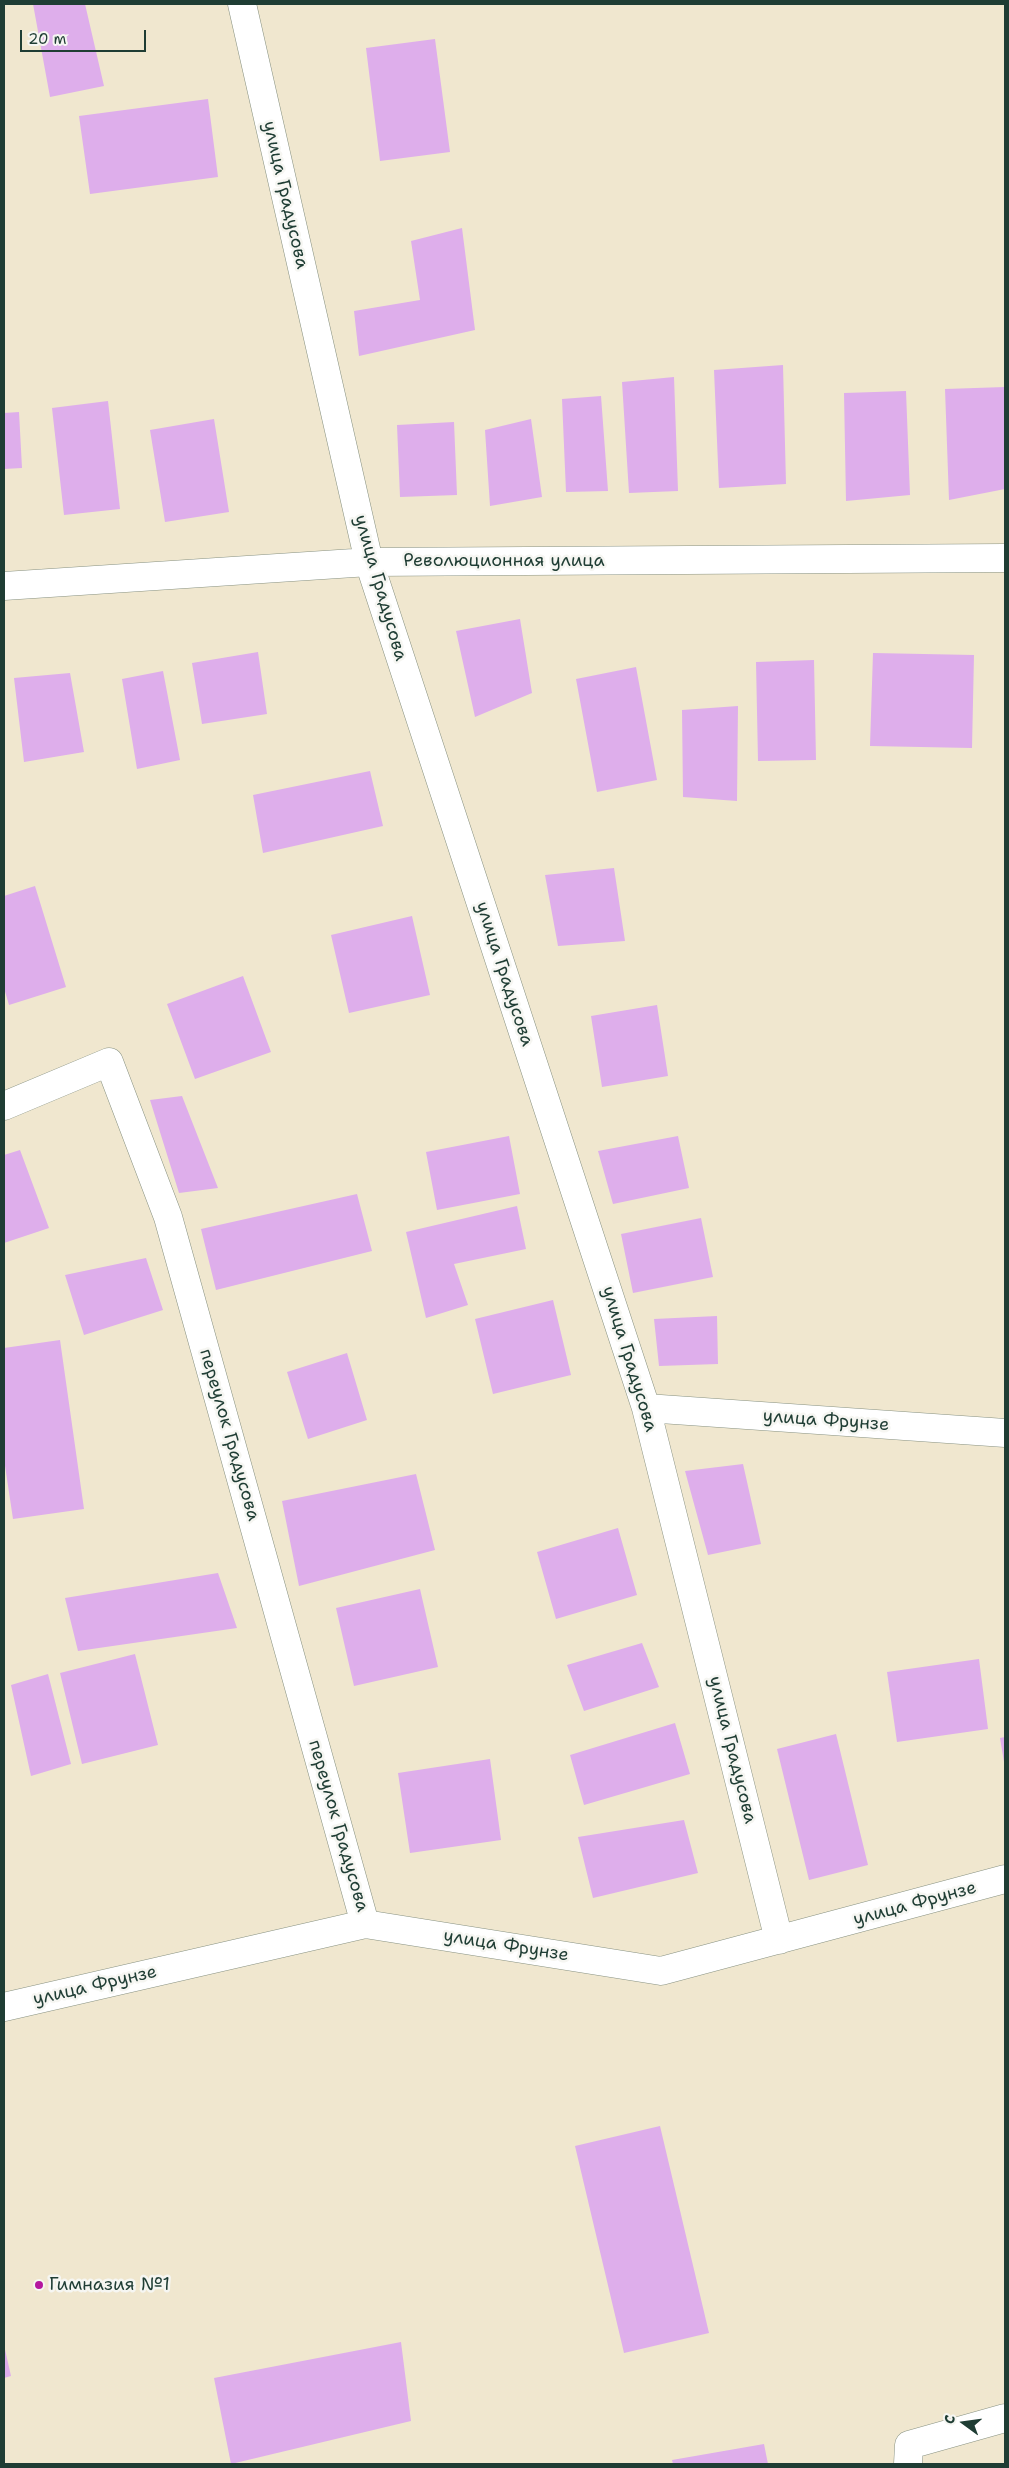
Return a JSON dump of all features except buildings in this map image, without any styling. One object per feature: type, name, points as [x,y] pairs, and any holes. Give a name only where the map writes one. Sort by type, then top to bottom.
[{"type":"street","name":"улица Градусова","points":[[242,4],[369,562],[646,1408],[779,1940]]},
{"type":"street","name":"Революционная улица","points":[[4,586],[369,562],[1005,558]]},
{"type":"street","name":"переулок Градусова","points":[[4,1106],[110,1062],[168,1217],[365,1924]]},
{"type":"street","name":"улица Фрунзе","points":[[646,1408],[1005,1433]]},
{"type":"street","name":"улица Фрунзе","points":[[4,2007],[365,1924],[661,1970],[1005,1880]]},
{"type":"street","points":[[908,2464],[909,2445],[1005,2418]]},
{"type":"place","name":"Гимназия №1","points":[[39,2285]]}]
